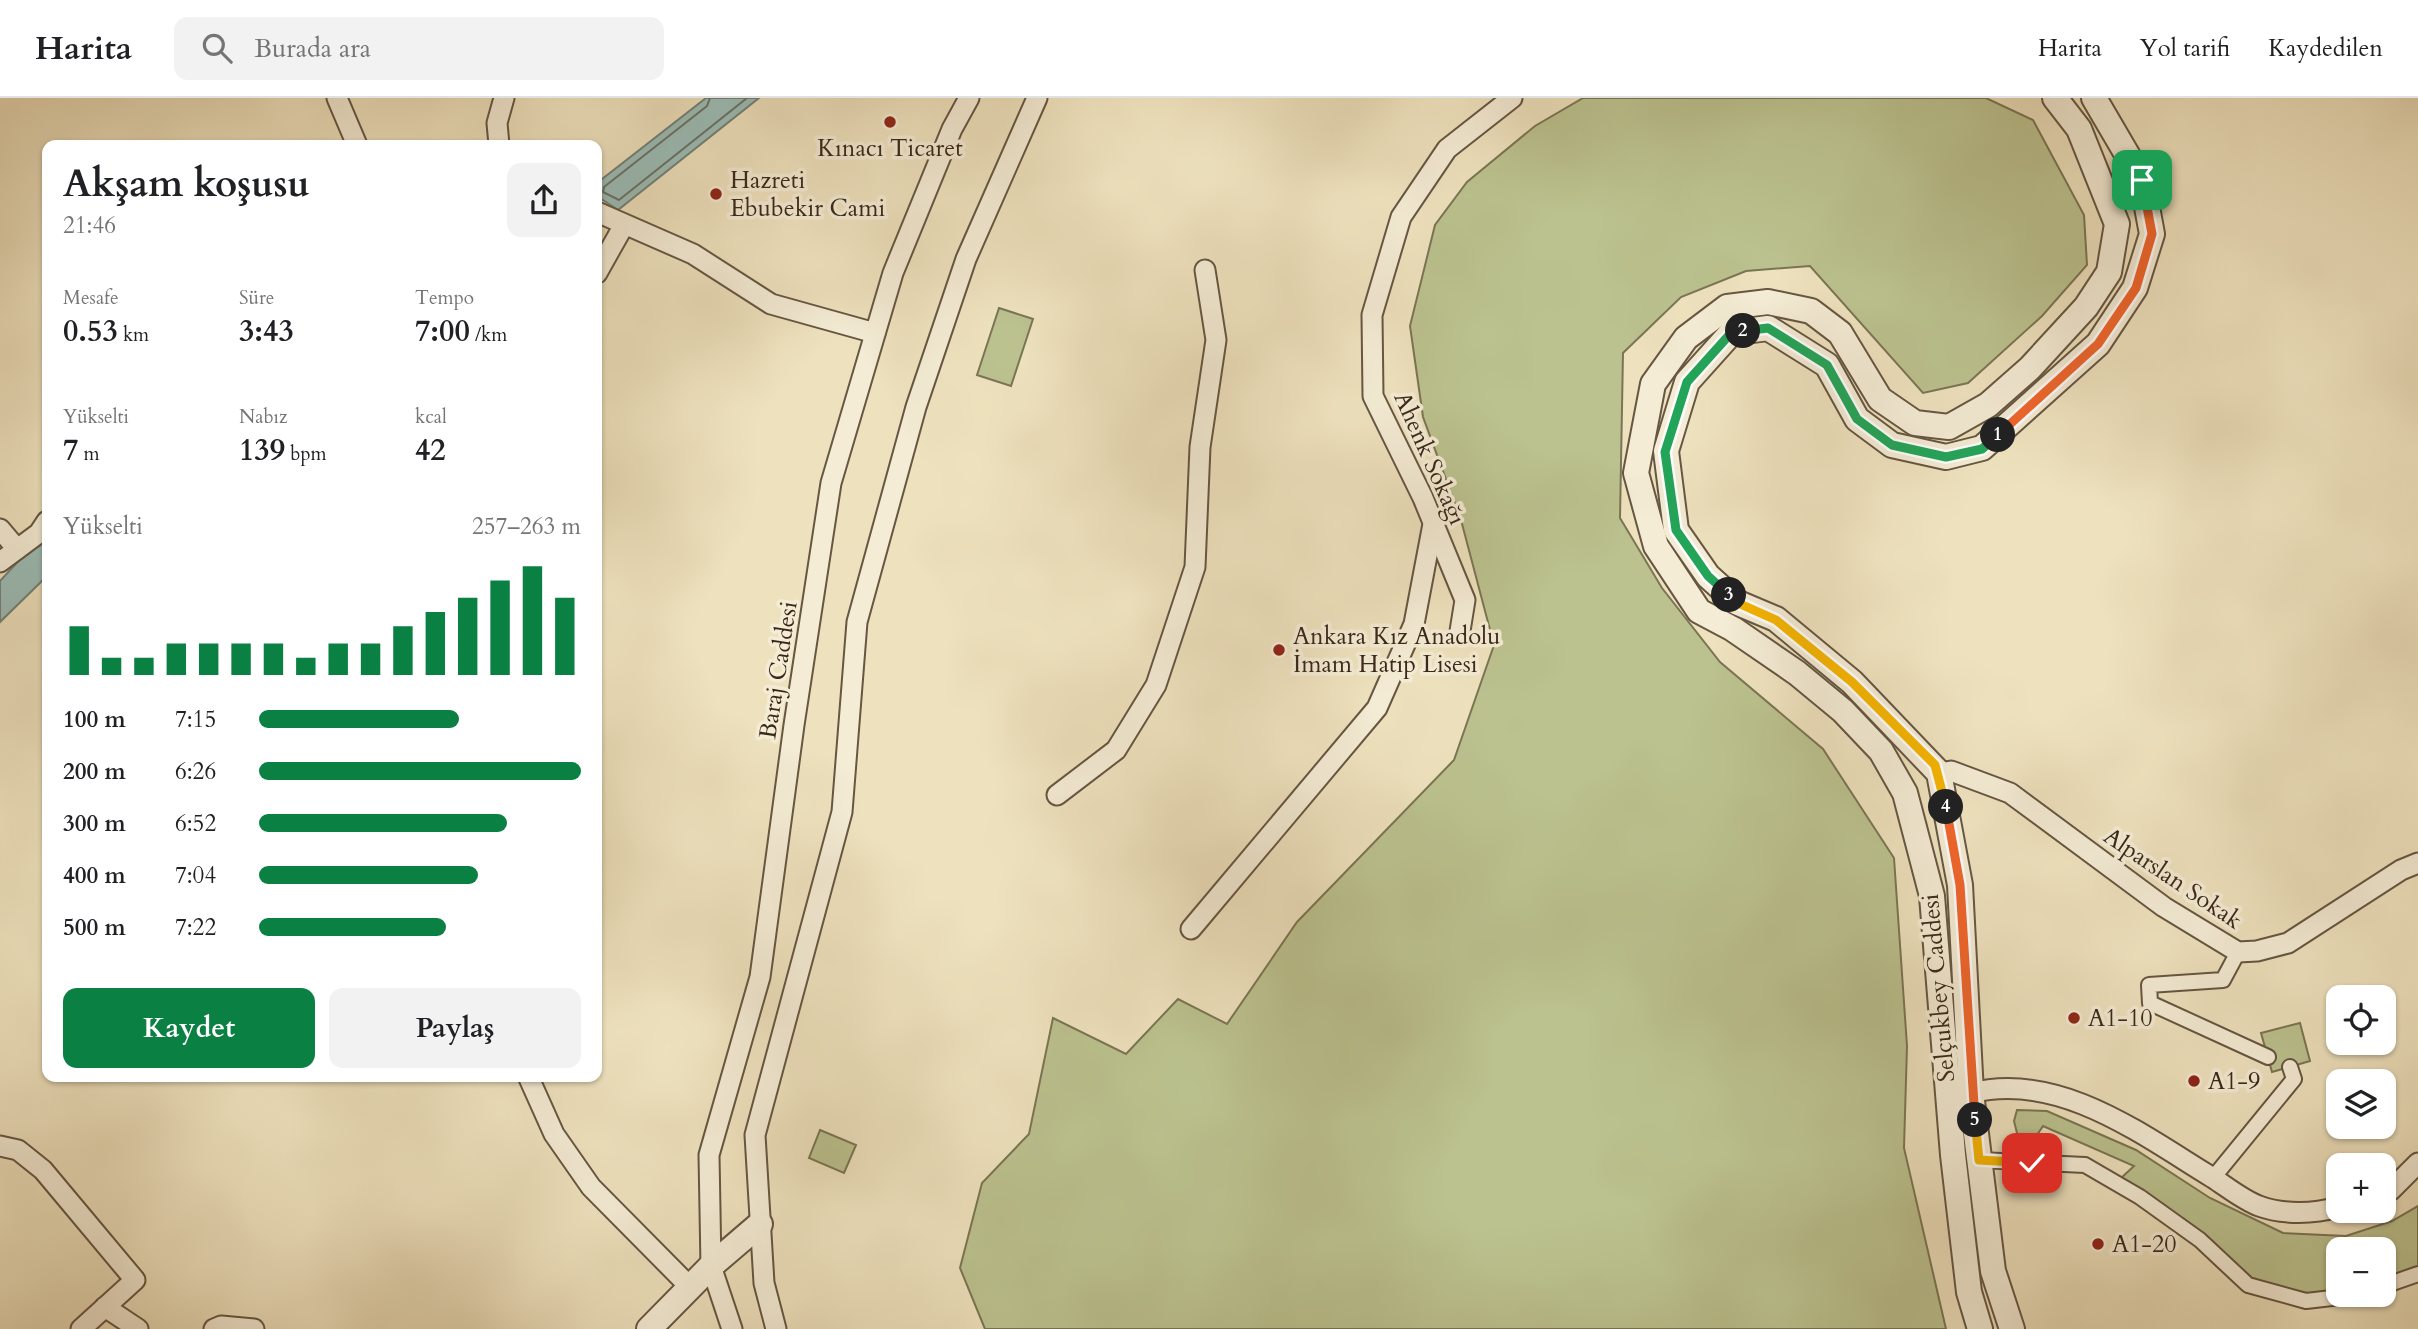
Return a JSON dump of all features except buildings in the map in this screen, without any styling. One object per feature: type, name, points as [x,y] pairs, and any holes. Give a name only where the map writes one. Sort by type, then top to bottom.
[{"type":"street","points":[[337,98],[355,140]]},
{"type":"street","points":[[499,140],[497,123],[504,98]]},
{"type":"street","name":"Baraj Caddesi","points":[[732,1329],[711,1266],[709,1155],[760,977],[794,725],[831,483],[893,273],[952,129],[969,98]]},
{"type":"street","points":[[776,1329],[764,1283],[755,1136],[842,812],[858,622],[916,407],[966,259],[1037,98]]},
{"type":"street","name":"Ahenk Sokağı","points":[[1460,631],[1465,600],[1433,523],[1373,396],[1372,315],[1401,217],[1447,149],[1512,98]]},
{"type":"street","name":"Selçukbey Caddesi","points":[[1980,1329],[1969,1292],[1953,1155],[1932,896],[1905,793],[1881,751],[1843,711],[1797,673],[1733,629],[1699,611],[1657,546],[1636,473],[1653,384],[1686,338],[1727,307],[1768,302],[1811,311],[1840,334],[1880,399],[1915,423],[1949,427],[1988,405],[2030,368],[2086,307],[2109,272],[2117,224],[2079,129],[2054,98]]},
{"type":"street","points":[[1939,773],[1852,682],[1776,620],[1738,603],[1708,576],[1676,530],[1665,452],[1687,382],[1731,333],[1768,328],[1827,365],[1857,419],[1892,445],[1946,457],[1982,449],[2098,344],[2136,288],[2152,234],[2142,180],[2094,98]]},
{"type":"street","points":[[602,215],[693,254],[771,304],[875,333]]},
{"type":"street","points":[[602,262],[620,224]]},
{"type":"street","points":[[1057,794],[1116,750],[1156,685],[1195,567],[1200,447],[1216,340],[1205,270]]},
{"type":"street","points":[[1191,929],[1377,708],[1414,624],[1433,523]]},
{"type":"street","points":[[0,562],[42,528]]},
{"type":"street","points":[[0,529],[17,549]]},
{"type":"street","name":"Alparslan Sokak","points":[[1939,773],[1951,771],[2010,793],[2164,907],[2238,952],[2257,951],[2288,943],[2401,870],[2418,863]]},
{"type":"street","name":"Selçukbey Caddesi","points":[[1939,773],[1960,885],[1971,1093],[1993,1271],[2012,1329]]},
{"type":"street","points":[[2238,952],[2223,980],[2149,985],[2150,1003],[2268,1057]]},
{"type":"street","points":[[2213,1178],[2294,1079],[2290,1067]]},
{"type":"street","points":[[531,1082],[554,1134],[591,1187],[690,1287]]},
{"type":"street","points":[[1971,1093],[1994,1088],[2060,1096],[2135,1128],[2259,1206],[2314,1214],[2326,1210]]},
{"type":"street","points":[[0,1146],[18,1150],[43,1170],[135,1280],[80,1329]]},
{"type":"street","points":[[1979,1160],[2085,1165],[2140,1197],[2200,1240],[2249,1285],[2306,1301],[2326,1299]]},
{"type":"street","points":[[2396,1185],[2418,1163]]},
{"type":"street","points":[[649,1329],[711,1266],[760,1224]]},
{"type":"street","points":[[2396,1282],[2418,1274]]},
{"type":"street","points":[[105,1307],[138,1329]]},
{"type":"street","points":[[214,1329],[220,1326],[254,1329]]},
{"type":"green space","points":[[1583,98],[1986,98],[2033,120],[2084,215],[2087,265],[2042,316],[1968,383],[1923,393],[1810,266],[1746,271],[1681,297],[1623,353],[1620,518],[1662,588],[1720,662],[1823,749],[1894,858],[1907,1046],[1904,1148],[1946,1329],[985,1329],[960,1268],[982,1183],[1029,1134],[1053,1018],[1126,1054],[1178,999],[1227,1024],[1297,922],[1454,760],[1494,645],[1461,520],[1423,417],[1410,326],[1435,225],[1467,182],[1535,126]]},
{"type":"green space","points":[[999,308],[1033,319],[1011,386],[977,375]]},
{"type":"green space","points":[[2300,1023],[2310,1061],[2272,1072],[2261,1033]]},
{"type":"green space","points":[[2017,1110],[2047,1111],[2136,1150],[2210,1198],[2283,1233],[2346,1236],[2386,1223],[2396,1223],[2396,1219],[2418,1206],[2418,1274],[2396,1282],[2396,1237],[2326,1237],[2326,1297],[2306,1301],[2252,1286],[2119,1180],[2134,1166],[2043,1126],[2031,1144],[2019,1141],[2014,1121]]},
{"type":"green space","points":[[820,1130],[856,1145],[844,1173],[809,1158]]},
{"type":"water","points":[[706,98],[759,98],[618,210],[602,199],[602,179]]},
{"type":"water","points":[[42,535],[42,581],[0,622],[0,581]]},
{"type":"place","name":"Kınacı Ticaret","points":[[890,122]]},
{"type":"place","name":"Hazreti Ebubekir Cami","points":[[716,194]]},
{"type":"place","name":"Ankara Kız Anadolu İmam Hatip Lisesi","points":[[1279,650]]},
{"type":"place","name":"A1-10","points":[[2074,1018]]},
{"type":"place","name":"A1-9","points":[[2194,1081]]},
{"type":"place","name":"A1-20","points":[[2098,1244]]},
{"type":"route","points":[[2032,1163],[1979,1160],[1971,1093],[1960,885],[1939,773],[1935,765],[1852,682],[1776,620],[1738,603],[1708,576],[1676,530],[1665,452],[1687,382],[1731,333],[1768,328],[1827,365],[1857,419],[1892,445],[1946,457],[1982,449],[2098,344],[2136,288],[2152,234],[2142,180]]}]
